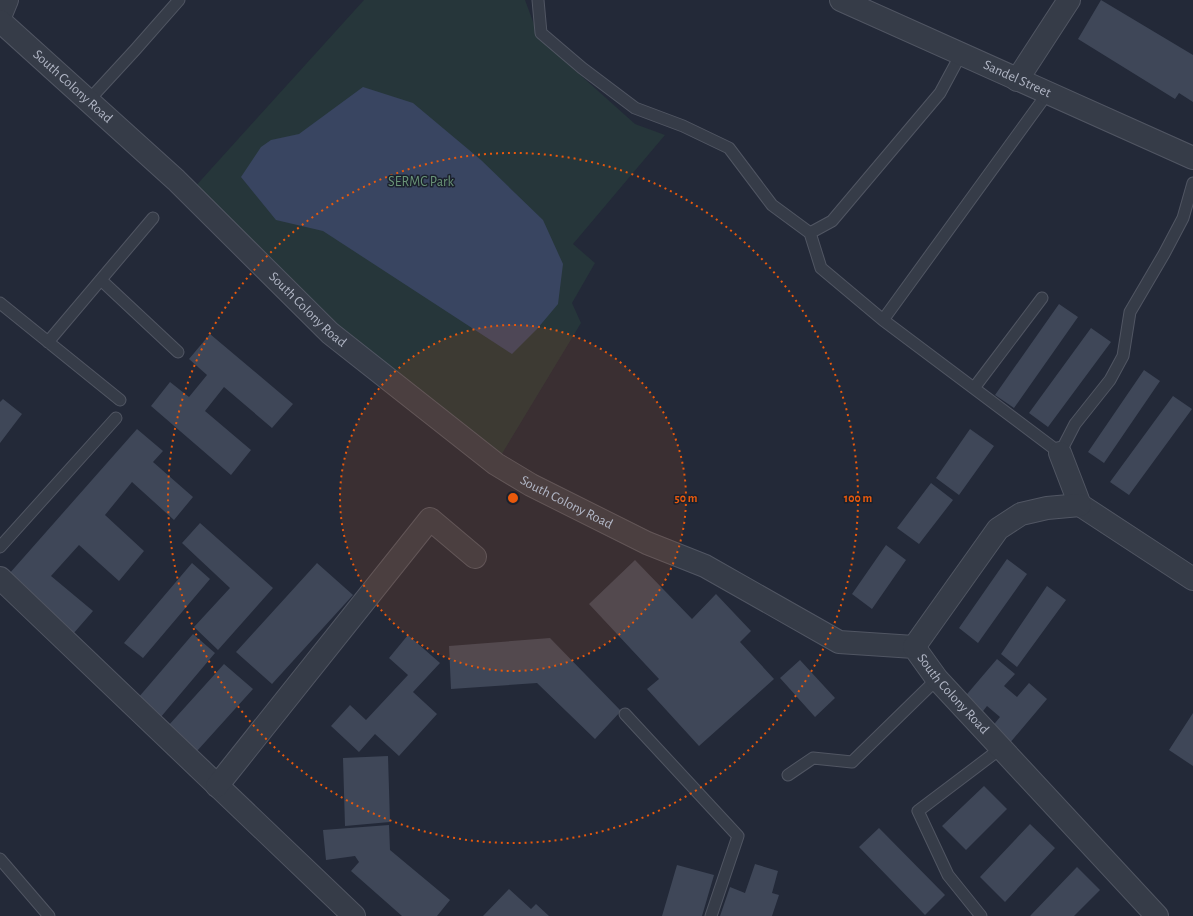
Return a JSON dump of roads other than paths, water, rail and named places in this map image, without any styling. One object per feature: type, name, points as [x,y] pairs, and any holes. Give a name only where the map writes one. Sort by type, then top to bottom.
[{"type":"street","points":[[0,17],[7,0]]},
{"type":"street","name":"Sandel Street","points":[[841,0],[1047,94],[1193,158]]},
{"type":"street","points":[[1017,80],[1069,0]]},
{"type":"street","name":"South Colony Road","points":[[0,21],[176,180],[330,333],[496,464],[531,485],[647,543],[705,566],[840,642],[914,647],[937,679],[1157,916]]},
{"type":"street","points":[[1060,453],[1080,505],[1193,578]]},
{"type":"street","points":[[914,647],[998,529],[1021,514],[1046,508],[1080,505]]},
{"type":"street","points":[[217,786],[430,519],[475,557]]},
{"type":"street","points":[[0,578],[354,916]]},
{"type":"lane","points":[[88,100],[179,0]]},
{"type":"lane","points":[[538,0],[541,33],[576,63],[635,108],[683,126],[729,148],[772,205],[810,233],[821,268],[883,320],[1060,453],[1075,424],[1110,380],[1123,356],[1130,312],[1183,218],[1193,183]]},
{"type":"lane","points":[[810,233],[832,221],[940,92],[961,54]]},
{"type":"lane","points":[[883,320],[1047,94]]},
{"type":"lane","points":[[48,342],[153,218]]},
{"type":"lane","points":[[101,280],[178,352]]},
{"type":"lane","points":[[974,388],[1042,298]]},
{"type":"lane","points":[[0,303],[120,400]]},
{"type":"lane","points":[[0,547],[116,418]]},
{"type":"lane","points":[[788,775],[813,758],[852,762],[937,679]]},
{"type":"lane","points":[[625,714],[738,836],[711,916]]},
{"type":"lane","points":[[981,916],[948,875],[918,812],[1000,748]]},
{"type":"lane","points":[[0,858],[49,916]]},
{"type":"water","points":[[363,87],[413,103],[481,160],[543,220],[563,264],[558,304],[537,329],[512,354],[323,231],[276,220],[241,177],[261,147],[271,140],[299,134]]},
{"type":"park label","name":"SERMC Park","points":[[421,182]]}]
